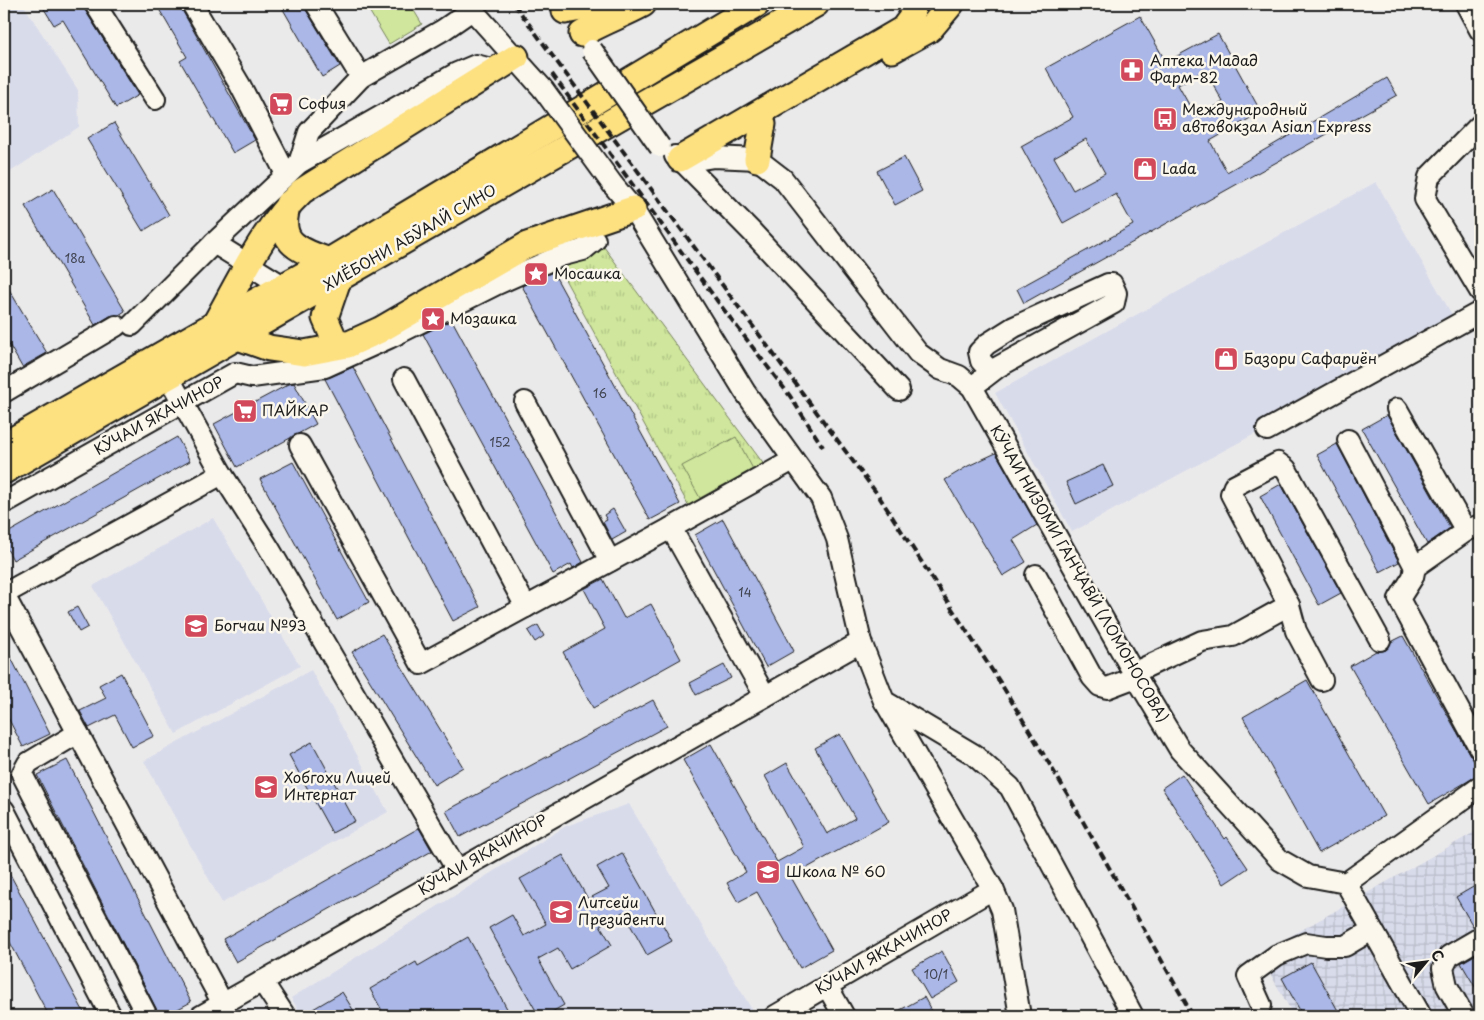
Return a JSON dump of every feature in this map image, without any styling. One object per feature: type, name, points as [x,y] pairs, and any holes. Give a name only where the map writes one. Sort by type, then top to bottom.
[{"type":"main road","points":[[562,7],[603,4]]},
{"type":"main road","points":[[587,42],[606,21],[626,14],[643,4]]},
{"type":"main road","name":"ХИЁБОНИ АБӮАЛӢ СИНО","points":[[4,472],[238,337],[333,270],[757,4]]},
{"type":"main road","name":"ХИЁБОНИ АБӮАЛӢ СИНО","points":[[4,445],[283,286],[333,270],[816,4]]},
{"type":"main road","points":[[670,153],[903,28],[912,17],[913,4]]},
{"type":"main road","points":[[714,157],[763,124],[930,29],[952,4]]},
{"type":"main road","points":[[215,324],[262,241],[288,204],[302,191],[516,57]]},
{"type":"main road","points":[[757,159],[763,124]]},
{"type":"main road","points":[[288,204],[284,218],[285,233],[294,246],[333,270],[325,318],[335,340],[347,345]]},
{"type":"main road","points":[[238,337],[269,348],[304,353],[347,345],[380,330],[527,246],[633,209]]},
{"type":"street","points":[[95,4],[155,100]]},
{"type":"street","points":[[192,4],[292,169]]},
{"type":"street","points":[[316,4],[361,76]]},
{"type":"street","points":[[1466,4],[1480,30]]},
{"type":"street","points":[[292,169],[309,132],[361,76],[443,30],[469,7],[516,57],[543,89],[613,185],[633,209],[745,392],[821,498],[837,539],[861,642],[884,701],[993,889],[1002,910],[1020,1016]]},
{"type":"street","points":[[562,7],[670,153],[752,232],[899,390]]},
{"type":"street","points":[[4,392],[124,325],[292,169],[457,73],[476,65],[495,70]]},
{"type":"street","points":[[1480,125],[1429,178],[1425,199],[1480,291]]},
{"type":"street","points":[[670,153],[702,159],[714,157],[757,159]]},
{"type":"street","name":"КӮЧАИ НИЗОМИ ГАНҶАВӢ (ЛОМОНОСОВА)","points":[[757,159],[783,179],[918,353],[940,369],[959,376],[972,387],[1134,675],[1180,750],[1280,860],[1308,876],[1346,883]]},
{"type":"street","name":"КӮЧАИ ЯКАЧИНОР","points":[[4,503],[235,373],[252,377],[325,367],[389,338],[497,284],[560,256],[582,250],[595,240]]},
{"type":"street","points":[[214,243],[248,266],[283,286]]},
{"type":"street","points":[[972,387],[998,367],[1114,303],[1116,293],[1112,284],[1108,284],[1014,327],[988,344],[979,352],[981,361],[991,372]]},
{"type":"street","points":[[1267,430],[1480,312]]},
{"type":"street","points":[[168,376],[222,474],[269,548],[457,870]]},
{"type":"street","points":[[404,380],[526,607]]},
{"type":"street","points":[[525,402],[610,561]]},
{"type":"street","points":[[1397,409],[1473,528],[1415,568]]},
{"type":"street","points":[[1348,440],[1415,568],[1413,577],[1399,599],[1480,749]]},
{"type":"street","points":[[300,445],[421,664],[793,460]]},
{"type":"street","points":[[1322,680],[1296,631],[1289,606],[1231,494],[1234,486],[1278,463],[1286,469],[1380,640]]},
{"type":"street","points":[[222,474],[4,594],[223,1004]]},
{"type":"street","points":[[671,528],[766,696]]},
{"type":"street","points":[[1036,575],[1092,677],[1100,686],[1107,688],[1202,641],[1233,636],[1289,606]]},
{"type":"street","name":"КӮЧАИ ЯКАЧИНОР","points":[[201,1016],[861,642]]},
{"type":"street","points":[[884,701],[974,754],[1010,787],[1132,1016]]},
{"type":"street","points":[[78,733],[28,763],[22,774],[146,1016]]},
{"type":"street","points":[[1421,1016],[1346,883],[1480,788]]},
{"type":"street","points":[[4,810],[111,1016]]},
{"type":"street","name":"КӮЧАИ ЯККАЧИНОР","points":[[775,1016],[993,889]]},
{"type":"street","points":[[1261,1005],[1248,976],[1277,955],[1306,943],[1346,946],[1372,930]]},
{"type":"street","points":[[1464,1016],[1448,986],[1443,968],[1449,956],[1480,938]]},
{"type":"street","points":[[262,981],[285,1016]]},
{"type":"street","points":[[827,986],[844,1016]]},
{"type":"shaded area","points":[[4,4],[23,4],[78,90],[79,127],[4,176]]},
{"type":"shaded area","name":"Базори Сафариён","points":[[1376,182],[1458,325],[1072,532],[995,393]]},
{"type":"shaded area","name":"Богчаи №93","points":[[213,518],[300,666],[176,734],[93,586]]},
{"type":"shaded area","name":"Хобгохи Лицей Интернат","points":[[311,670],[388,812],[222,903],[144,761]]},
{"type":"shaded area","name":"Литсейи Президенти","points":[[629,804],[754,1013],[748,1016],[302,1016],[291,998],[566,826]]},
{"type":"shaded area","points":[[1480,829],[1480,1016],[1294,1016],[1259,954]]},
{"type":"green space","points":[[365,4],[410,4],[422,24],[389,44]]},
{"type":"green space","points":[[604,247],[765,466],[690,508],[556,263]]},
{"type":"green space","points":[[736,437],[753,469],[700,498],[682,466]]},
{"type":"building","points":[[41,4],[83,4],[138,95],[116,108],[63,20],[54,25]]},
{"type":"building","points":[[156,4],[180,4],[255,140],[233,153],[180,61],[187,57]]},
{"type":"building","points":[[280,4],[304,4],[340,66],[322,77]]},
{"type":"building","points":[[1140,16],[1166,62],[1218,34],[1261,112],[1210,141],[1227,172],[1387,78],[1397,95],[1024,303],[1017,289],[1133,225],[1116,194],[1063,223],[1021,146],[1073,117],[1046,68]],"holes":[[[1205,70],[1223,102],[1196,117],[1178,85]],[[1086,139],[1105,173],[1073,190],[1054,157]]]},
{"type":"building","points":[[114,123],[169,215],[143,231],[87,139]]},
{"type":"building","points":[[904,157],[922,191],[895,205],[877,171]]},
{"type":"building","points":[[53,189],[125,311],[119,315],[110,316],[95,325],[25,206]]},
{"type":"building","points":[[553,272],[680,504],[650,520],[522,286]]},
{"type":"building","points":[[4,281],[47,353],[22,367],[4,336]]},
{"type":"building","points":[[452,320],[583,562],[573,568],[571,564],[553,574],[423,334]]},
{"type":"building","points":[[353,367],[480,607],[453,621],[325,379]]},
{"type":"building","points":[[294,383],[316,424],[237,467],[214,424]]},
{"type":"building","points":[[1387,415],[1450,528],[1427,544],[1362,429]]},
{"type":"building","points":[[177,437],[190,461],[13,560],[4,543],[4,535]]},
{"type":"building","points":[[1337,444],[1399,562],[1380,572],[1317,455]]},
{"type":"building","points":[[996,453],[1037,525],[1013,540],[1026,562],[1003,576],[945,480],[968,466]]},
{"type":"building","points":[[293,462],[369,602],[337,620],[260,479]]},
{"type":"building","points":[[1103,465],[1113,486],[1076,504],[1066,482]]},
{"type":"building","points":[[1281,484],[1341,593],[1319,605],[1260,496]]},
{"type":"building","points":[[613,509],[626,532],[612,540],[603,522],[607,520],[604,515]]},
{"type":"building","points":[[723,519],[794,651],[766,667],[695,535]]},
{"type":"building","points":[[603,579],[624,618],[651,604],[681,659],[593,708],[563,652],[605,629],[584,589]]},
{"type":"building","points":[[77,607],[88,627],[79,632],[68,612]]},
{"type":"building","points":[[538,625],[544,636],[535,642],[528,631]]},
{"type":"building","points":[[382,634],[463,767],[434,785],[352,652]]},
{"type":"building","points":[[1403,636],[1480,770],[1480,774],[1429,804],[1350,666],[1376,651],[1386,650],[1391,642]]},
{"type":"building","points":[[4,644],[50,734],[23,747],[4,710]]},
{"type":"building","points":[[724,665],[731,678],[696,695],[690,683]]},
{"type":"building","points":[[121,673],[154,736],[132,747],[115,715],[89,728],[80,711],[106,698],[99,685]]},
{"type":"building","points":[[1307,680],[1384,816],[1319,853],[1243,717]]},
{"type":"building","points":[[653,700],[667,726],[460,837],[446,811]]},
{"type":"building","points":[[840,734],[889,822],[791,877],[832,950],[800,968],[757,892],[738,902],[727,883],[746,872],[683,760],[711,744],[777,862],[804,847],[765,776],[787,763],[827,834],[855,818],[815,748]]},
{"type":"building","points":[[312,742],[355,821],[332,833],[289,755]]},
{"type":"building","points":[[67,760],[191,1002],[165,1016],[160,1016],[37,775]]},
{"type":"building","points":[[1182,774],[1225,839],[1227,837],[1248,868],[1224,884],[1162,788]]},
{"type":"building","points":[[419,828],[432,851],[236,962],[223,939]]},
{"type":"building","points":[[622,853],[672,941],[647,955],[623,912],[600,925],[612,945],[570,969],[558,948],[538,959],[564,1005],[545,1016],[539,1016],[489,928],[512,915],[524,936],[546,924],[520,879],[563,855],[588,899],[609,888],[597,867]]},
{"type":"building","points":[[4,863],[86,1016],[49,1016],[4,931]]},
{"type":"building","points":[[1480,883],[1480,926],[1474,928],[1456,897]]},
{"type":"building","points":[[468,937],[511,1016],[385,1016],[370,989],[416,962],[418,966]]},
{"type":"building","points":[[942,951],[959,982],[930,999],[912,968]]},
{"type":"building","points":[[1480,952],[1480,995],[1461,963]]},
{"type":"building","points":[[1311,962],[1341,1016],[1303,1016],[1282,978]]},
{"type":"building","points":[[342,992],[357,1016],[317,1016],[313,1009]]},
{"type":"building","points":[[924,997],[934,1016],[889,1016]]},
{"type":"railway","points":[[514,4],[878,495],[1003,687],[1068,795],[1193,1016]]},
{"type":"railway","points":[[552,74],[718,302],[790,396],[823,447]]},
{"type":"place","name":"Аптека Мадад Фарм-82","points":[[1132,70]]},
{"type":"place","name":"София","points":[[281,104]]},
{"type":"place","name":"Международный автовокзал Asian Express","points":[[1165,119]]},
{"type":"place","name":"Lada","points":[[1145,169]]},
{"type":"place","name":"Мосаика","points":[[536,274]]},
{"type":"place","name":"Мозаика","points":[[433,319]]},
{"type":"place","name":"Базори Сафариён","points":[[1226,359]]},
{"type":"place","name":"ПАЙКАР","points":[[245,411]]},
{"type":"place","name":"Богчаи №93","points":[[196,626]]},
{"type":"place","name":"Хобгохи Лицей Интернат","points":[[266,787]]},
{"type":"place","name":"Школа № 60","points":[[768,872]]},
{"type":"place","name":"Литсейи Президенти","points":[[561,912]]}]
